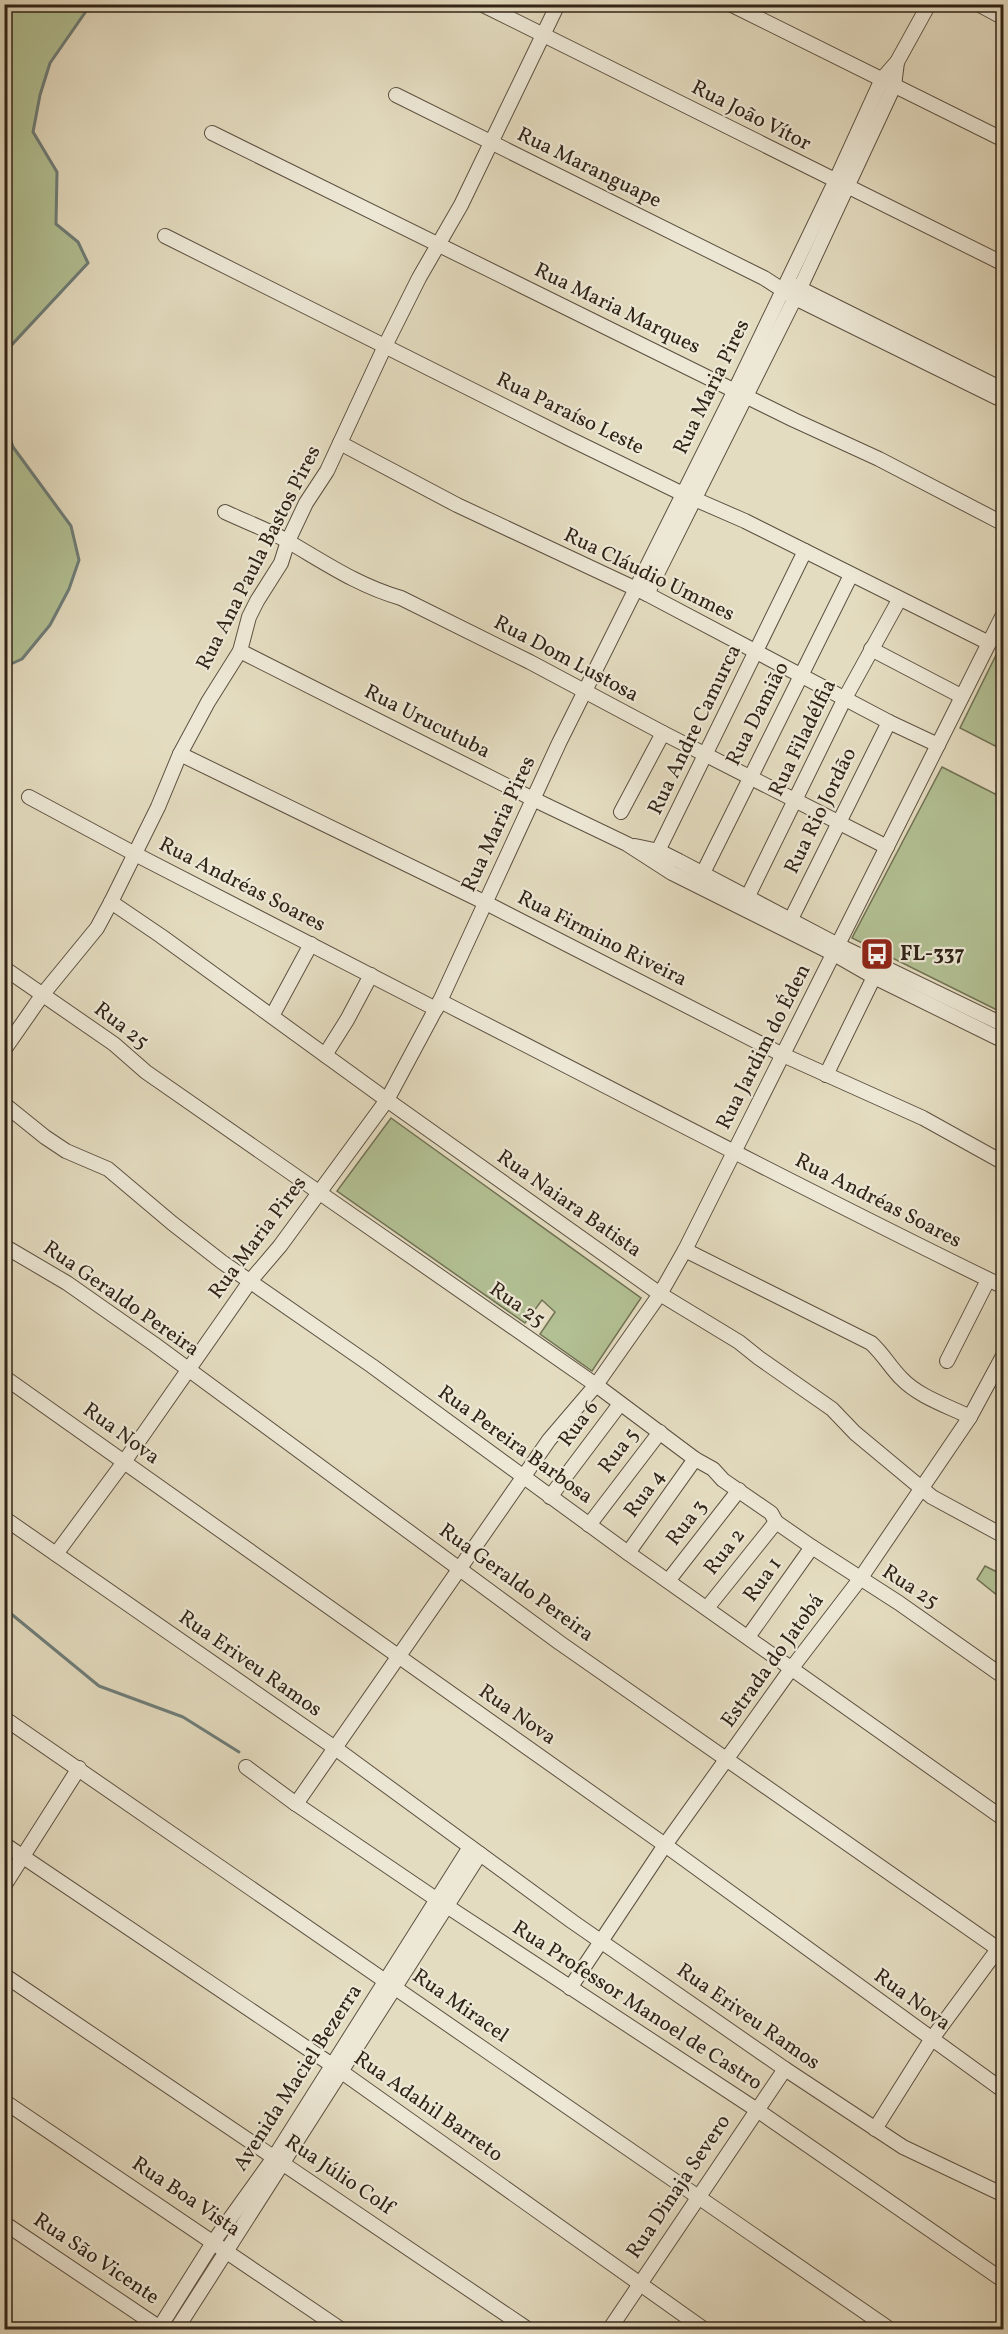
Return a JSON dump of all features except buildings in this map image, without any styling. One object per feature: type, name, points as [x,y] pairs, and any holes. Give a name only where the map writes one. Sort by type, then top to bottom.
[{"type":"street","name":"Rua João Vítor","points":[[481,4],[1004,264]]},
{"type":"street","name":"Rua Ana Paula Bastos Pires","points":[[4,1050],[43,994],[97,928],[111,902],[158,807],[180,754],[208,702],[240,651],[249,617],[281,563],[306,503],[327,471],[385,345],[461,205],[558,4]]},
{"type":"street","points":[[730,4],[1004,140]]},
{"type":"street","name":"Rua Maria Pires","points":[[740,392],[797,293],[841,184],[897,62],[929,4]]},
{"type":"street","points":[[978,4],[1004,18]]},
{"type":"street","name":"Rua Maranguape","points":[[396,95],[784,286],[1004,401]]},
{"type":"street","name":"Rua Maria Marques","points":[[212,133],[879,459],[1004,524]]},
{"type":"street","name":"Rua Maria Pires","points":[[56,1554],[124,1462],[251,1280],[280,1246],[387,1100],[438,1005],[584,691],[641,592],[740,392],[784,286],[841,184]]},
{"type":"street","name":"Rua Paraíso Leste","points":[[165,236],[989,643]]},
{"type":"street","name":"Rua Maranguape","points":[[797,293],[1004,390]]},
{"type":"street","name":"Rua Cláudio Ummes","points":[[340,443],[457,505],[641,592],[889,722],[938,745]]},
{"type":"street","name":"Rua Dom Lustosa","points":[[225,512],[288,542],[330,568],[381,593],[401,598],[887,847]]},
{"type":"street","name":"Rua Andre Camurca","points":[[655,856],[805,551]]},
{"type":"street","name":"Rua Damião","points":[[703,873],[851,575]]},
{"type":"street","name":"Rua Filadélfia","points":[[748,896],[845,698],[898,600]]},
{"type":"street","name":"Rua Jardim do Éden","points":[[296,1804],[549,1440],[596,1385],[660,1294],[685,1250],[1004,613]]},
{"type":"street","points":[[871,649],[961,696]]},
{"type":"street","name":"Rua Urucutuba","points":[[240,651],[533,799],[627,844],[703,873],[791,919],[874,977],[1004,1041]]},
{"type":"street","name":"Rua Rio Jordão","points":[[791,919],[889,722]]},
{"type":"street","points":[[621,812],[663,733]]},
{"type":"street","name":"Rua Firmino Riveira","points":[[180,754],[486,903],[783,1055],[923,1118],[1004,1163]]},
{"type":"street","name":"Rua Andréas Soares","points":[[29,797],[311,945],[735,1151],[861,1218],[1004,1287]]},
{"type":"street","name":"Rua Urucutuba","points":[[655,856],[836,950],[1004,1025]]},
{"type":"street","name":"Rua Naiara Batista","points":[[111,902],[660,1294],[728,1333],[759,1358],[817,1398],[932,1497],[1004,1536]]},
{"type":"street","points":[[272,1016],[311,945]]},
{"type":"street","name":"Rua 25","points":[[4,968],[114,1044],[146,1072],[596,1385],[695,1459],[713,1469],[723,1480],[771,1513],[776,1522],[812,1548],[899,1603],[1004,1677]]},
{"type":"street","points":[[326,1055],[371,975]]},
{"type":"street","points":[[826,1075],[874,977]]},
{"type":"street","name":"Rua Pereira Barbosa","points":[[4,1104],[66,1151],[108,1169],[222,1262],[251,1280],[628,1553],[1004,1819]]},
{"type":"street","name":"Rua Geraldo Pereira","points":[[4,1246],[66,1283],[154,1344],[560,1643],[1002,1948]]},
{"type":"street","points":[[685,1250],[871,1343],[885,1355],[901,1378],[911,1386],[970,1417]]},
{"type":"street","points":[[948,1361],[988,1280]]},
{"type":"street","name":"Estrada do Jatobá","points":[[570,1988],[665,1845],[791,1669],[860,1579],[970,1417],[1004,1354]]},
{"type":"street","name":"Rua Nova","points":[[4,1377],[665,1845],[1004,2091]]},
{"type":"street","name":"Rua 6","points":[[550,1497],[620,1404]]},
{"type":"street","name":"Rua 5","points":[[589,1525],[660,1432]]},
{"type":"street","name":"Rua 4","points":[[628,1553],[695,1459]]},
{"type":"street","name":"Rua 3","points":[[668,1581],[739,1490]]},
{"type":"street","name":"Rua Eriveu Ramos","points":[[4,1518],[334,1748],[601,1941],[785,2069],[917,2154],[1004,2194]]},
{"type":"street","name":"Rua 2","points":[[707,1608],[776,1522]]},
{"type":"street","name":"Rua 1","points":[[748,1637],[812,1548]]},
{"type":"street","name":"Rua Miracel","points":[[4,1718],[80,1768],[891,2330]]},
{"type":"street","name":"Rua Professor Manoel de Castro","points":[[246,1767],[296,1804],[756,2110],[1004,2281]]},
{"type":"street","points":[[4,1886],[80,1768]]},
{"type":"street","name":"Rua Adahil Barreto","points":[[4,1844],[336,2068],[705,2330]]},
{"type":"street","name":"Avenida Maciel Bezerra","points":[[160,2329],[279,2159],[475,1851]]},
{"type":"street","points":[[875,2129],[931,2040],[1002,1948]]},
{"type":"street","name":"Rua Júlio Colf","points":[[4,1975],[529,2330]]},
{"type":"street","name":"Rua Dinaja Severo","points":[[609,2330],[785,2069]]},
{"type":"street","name":"Rua Boa Vista","points":[[4,2101],[220,2245],[342,2330]]},
{"type":"street","name":"Rua São Vicente","points":[[4,2223],[160,2329]]},
{"type":"street","name":"Avenida Maciel Bezerra","points":[[176,2330],[220,2245]]},
{"type":"green space","points":[[5,4],[91,5],[50,63],[40,95],[33,131],[57,172],[56,224],[78,242],[88,263],[5,353]]},
{"type":"green space","points":[[4,421],[13,447],[71,526],[79,560],[69,589],[50,625],[22,659],[5,667]]},
{"type":"green space","points":[[1003,641],[1003,750],[960,728]]},
{"type":"green space","points":[[942,767],[1003,798],[1003,1013],[852,938]]},
{"type":"green space","points":[[391,1118],[641,1298],[592,1371],[540,1334],[555,1312],[542,1300],[525,1323],[337,1191]]},
{"type":"green space","points":[[985,1566],[1003,1575],[1003,1600],[977,1579]]},
{"type":"waterway","points":[[4,353],[88,263],[78,242],[56,224],[57,172],[33,132],[40,95],[50,63],[91,4]]},
{"type":"waterway","points":[[4,421],[13,447],[71,526],[79,560],[69,589],[50,625],[22,659],[4,667]]},
{"type":"waterway","points":[[4,1608],[99,1686],[183,1717],[239,1752]]},
{"type":"place","name":"FL-337","points":[[877,954]]}]
